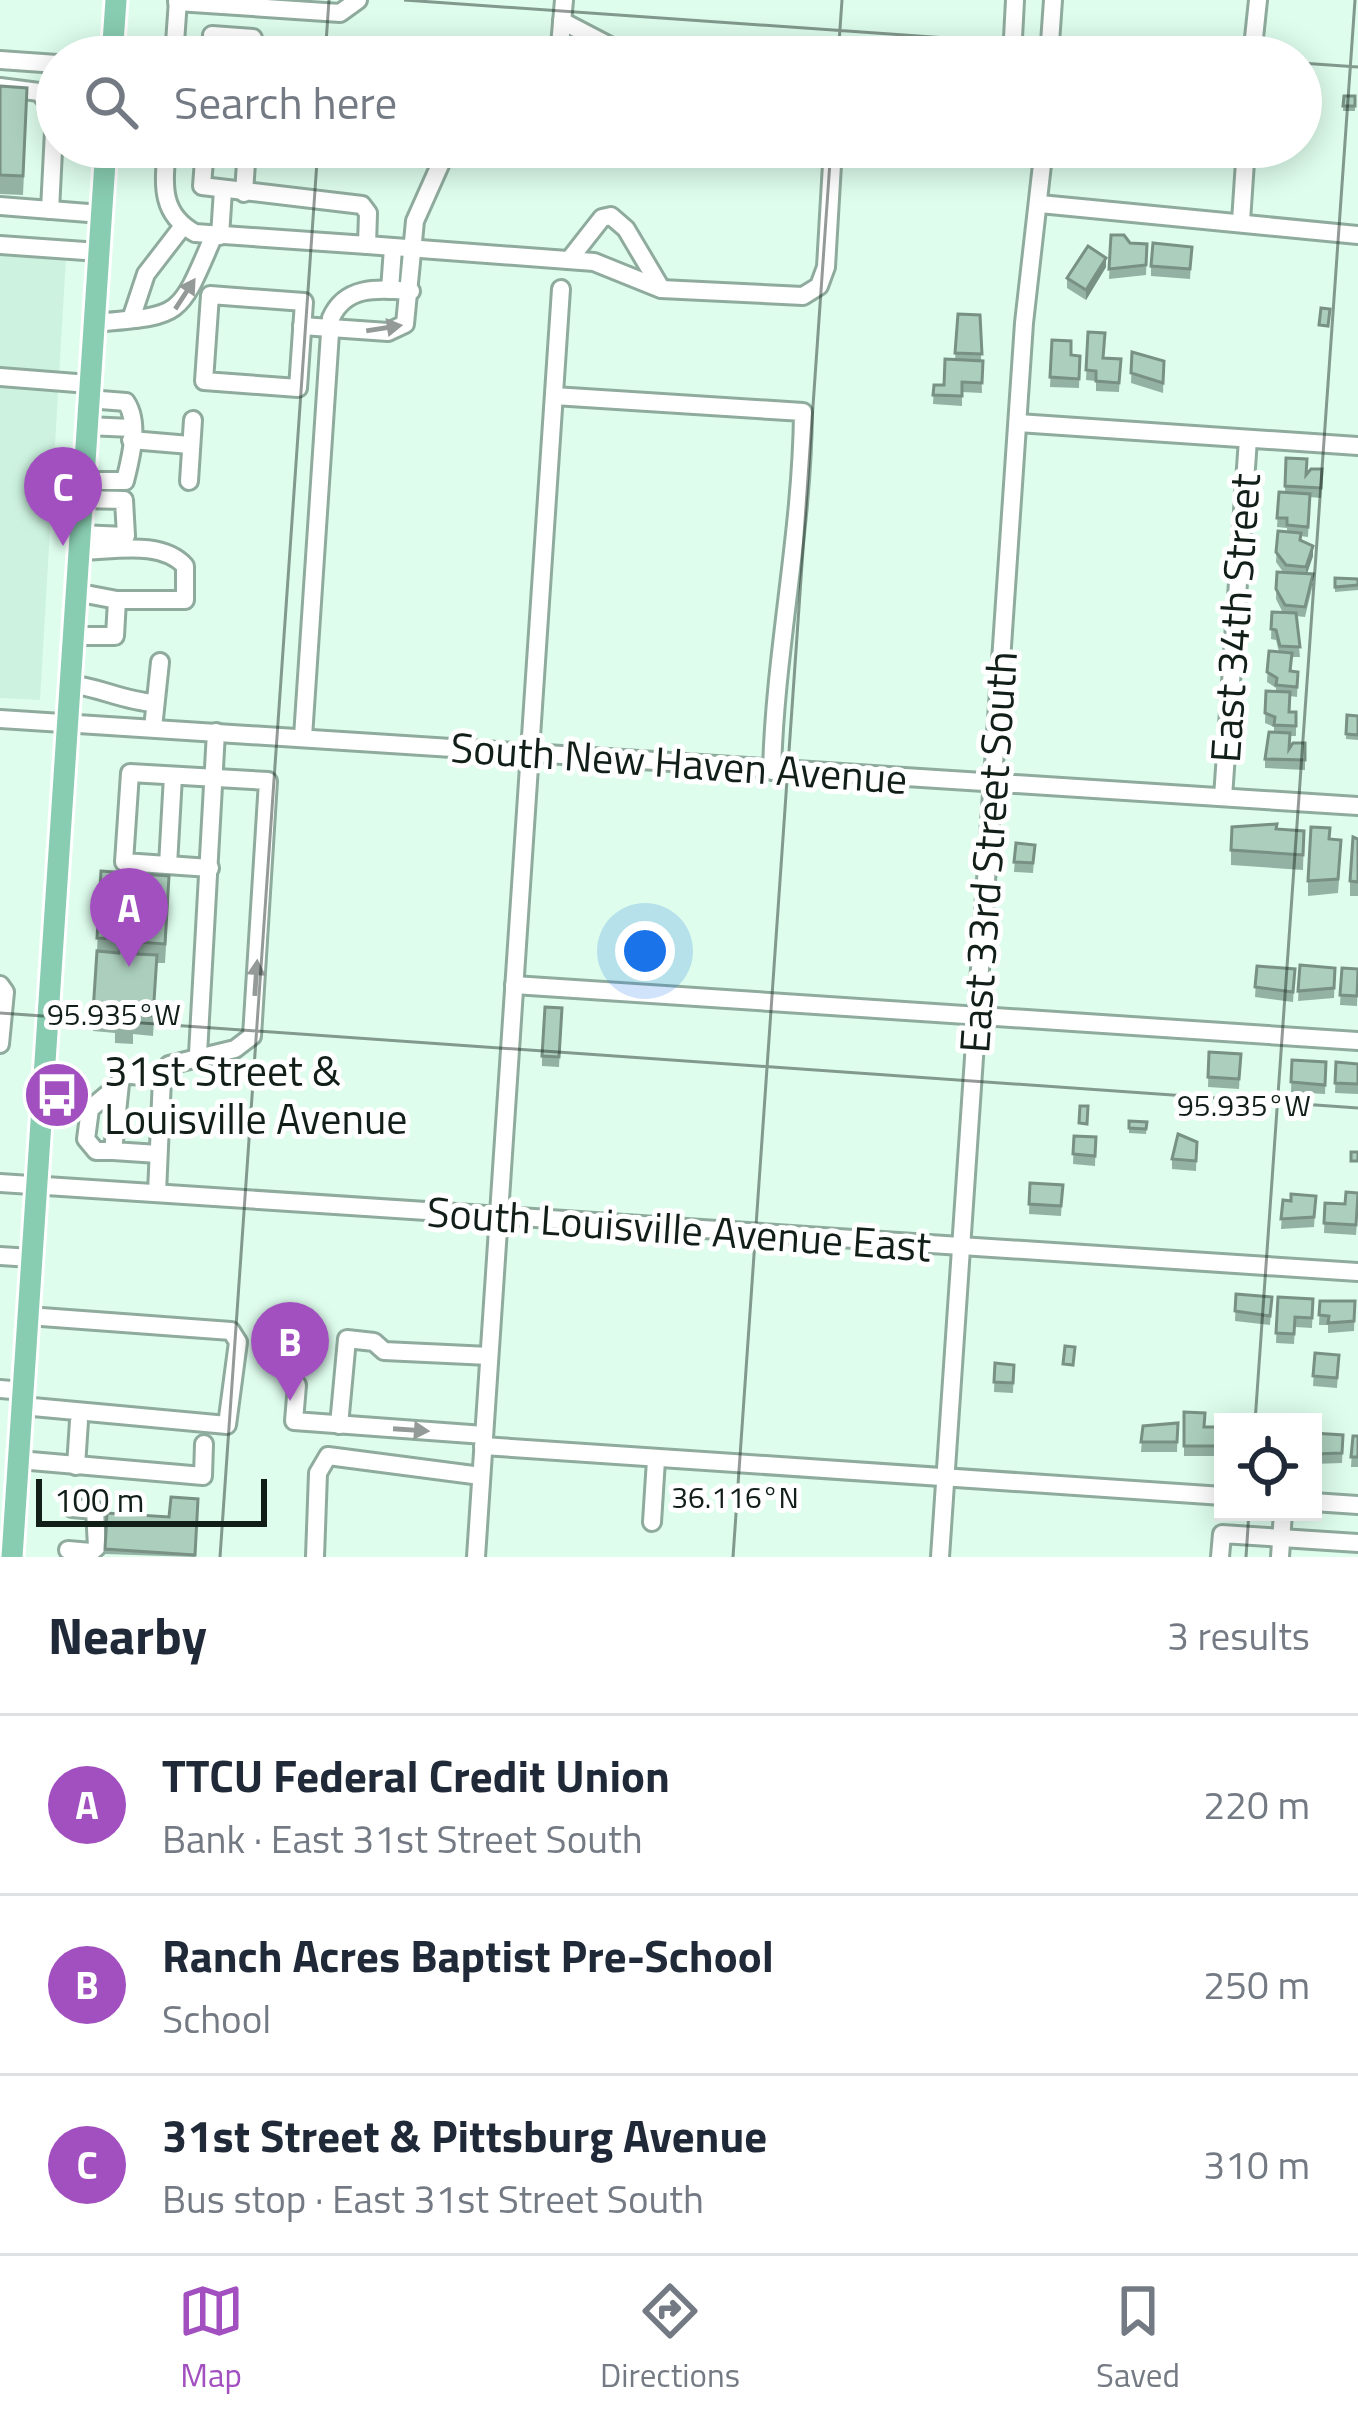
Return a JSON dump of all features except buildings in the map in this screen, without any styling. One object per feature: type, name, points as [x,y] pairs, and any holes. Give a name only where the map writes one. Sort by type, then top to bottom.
[{"type":"main road","points":[[113,36],[116,0]]},
{"type":"main road","points":[[12,1557],[15,1395],[28,1316],[104,168]]},
{"type":"street","points":[[175,36],[178,1],[340,14],[358,0]]},
{"type":"street","points":[[561,36],[564,0]]},
{"type":"street","points":[[1013,36],[1015,0]]},
{"type":"street","points":[[1050,36],[1053,0]]},
{"type":"street","points":[[1254,36],[1258,0]]},
{"type":"street","points":[[233,36],[235,6]]},
{"type":"street","points":[[562,21],[591,36]]},
{"type":"street","points":[[0,60],[36,63]]},
{"type":"street","points":[[0,87],[36,92]]},
{"type":"street","points":[[50,210],[52,168]]},
{"type":"street","points":[[166,168],[164,191],[183,226],[217,236],[595,262],[661,289],[790,296],[812,292],[826,267],[829,168]]},
{"type":"street","points":[[203,168],[202,186],[362,205],[368,213],[367,245]]},
{"type":"street","points":[[244,194],[246,168]]},
{"type":"street","points":[[302,326],[398,329],[410,314],[415,221],[439,168]]},
{"type":"street","name":"East 33rd Street South","points":[[940,1557],[1018,423],[1042,168]]},
{"type":"street","points":[[1241,220],[1245,168]]},
{"type":"street","points":[[94,323],[160,319],[175,310],[217,236],[223,190]]},
{"type":"street","points":[[1040,204],[1241,220],[1358,236]]},
{"type":"street","points":[[0,206],[101,214]]},
{"type":"street","points":[[569,260],[602,218],[610,216],[626,229],[661,289]]},
{"type":"street","points":[[131,319],[146,274],[183,226]]},
{"type":"street","points":[[0,245],[99,252]]},
{"type":"street","points":[[390,290],[393,248]]},
{"type":"street","points":[[476,1557],[561,289]]},
{"type":"street","points":[[303,737],[329,329],[336,308],[362,291],[411,292]]},
{"type":"street","points":[[210,295],[304,302],[302,326],[298,388],[204,381],[210,295]]},
{"type":"street","points":[[0,377],[127,401],[134,412],[125,481],[82,490]]},
{"type":"street","points":[[554,396],[802,412],[799,525],[778,668],[772,771]]},
{"type":"street","points":[[189,481],[193,420]]},
{"type":"street","points":[[1018,423],[1358,446]]},
{"type":"street","points":[[87,426],[190,445]]},
{"type":"street","name":"East 34th Street","points":[[1223,797],[1248,439]]},
{"type":"street","points":[[78,542],[126,536],[124,500],[82,490]]},
{"type":"street","points":[[75,592],[117,600],[185,600],[185,566],[176,556],[78,542]]},
{"type":"street","points":[[72,636],[115,635],[117,600]]},
{"type":"street","points":[[153,728],[160,662]]},
{"type":"street","points":[[68,683],[97,687],[127,701],[154,703]]},
{"type":"street","name":"South New Haven Avenue","points":[[0,719],[1358,806]]},
{"type":"street","points":[[198,1054],[216,732]]},
{"type":"street","points":[[157,1193],[162,1078],[169,1065],[198,1054],[235,1049],[252,1036],[268,781],[130,773],[124,862],[210,868]]},
{"type":"street","points":[[168,865],[173,776]]},
{"type":"street","points":[[0,985],[4,992],[0,1044]]},
{"type":"street","points":[[514,985],[1358,1041]]},
{"type":"street","points":[[105,1151],[121,1074],[162,1078]]},
{"type":"street","points":[[116,1088],[87,1118],[86,1139],[105,1151],[158,1154]]},
{"type":"street","name":"South Louisville Avenue East","points":[[0,1184],[1358,1272]]},
{"type":"street","points":[[0,1256],[31,1258]]},
{"type":"street","points":[[15,1395],[227,1425],[238,1342],[231,1331],[28,1316]]},
{"type":"street","points":[[339,1425],[347,1339],[374,1342],[384,1351],[490,1356]]},
{"type":"street","points":[[297,1385],[294,1421],[656,1460],[1214,1495]]},
{"type":"street","points":[[76,1466],[79,1421]]},
{"type":"street","points":[[13,1447],[76,1466],[203,1476],[204,1444]]},
{"type":"street","points":[[315,1557],[318,1473],[328,1456],[481,1476]]},
{"type":"street","points":[[652,1522],[656,1460]]},
{"type":"street","points":[[1322,1502],[1358,1504]]},
{"type":"street","points":[[68,1550],[91,1552],[97,1546],[99,1515],[72,1508]]},
{"type":"street","points":[[1220,1557],[1222,1534],[1281,1548],[1358,1543]]},
{"type":"shaded area","points":[[0,253],[66,257],[40,700],[0,698]]},
{"type":"place","name":"31st Street & Pittsburg Avenue","points":[[63,546]]},
{"type":"place","name":"TTCU Federal Credit Union","points":[[129,967]]},
{"type":"place","name":"31st Street & Louisville Avenue","points":[[57,1095]]},
{"type":"place","name":"Ranch Acres Baptist Pre-School","points":[[290,1401]]}]
